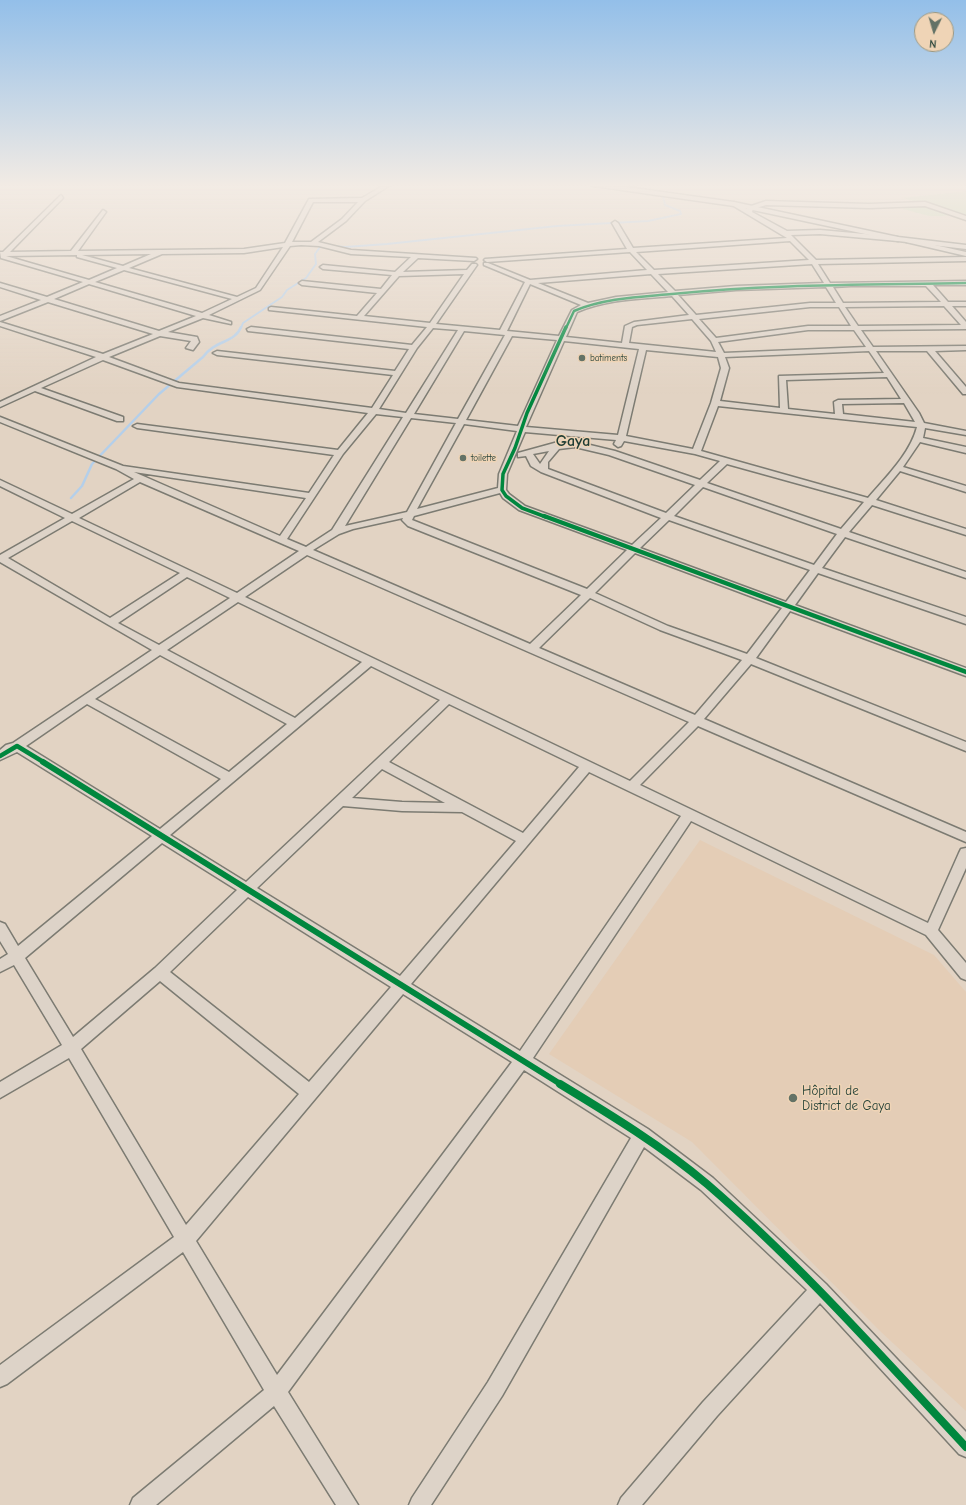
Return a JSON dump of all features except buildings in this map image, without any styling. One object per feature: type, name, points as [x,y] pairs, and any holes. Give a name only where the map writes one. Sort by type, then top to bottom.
[{"type":"street","points":[[2,255],[18,254]]},
{"type":"street","points":[[72,254],[238,299]]},
{"type":"street","points":[[0,319],[156,254]]},
{"type":"street","points":[[0,405],[74,369],[201,316],[258,289],[281,254]]},
{"type":"street","points":[[387,254],[474,262],[580,254]]},
{"type":"street","points":[[635,254],[673,293],[714,340],[721,355],[725,368],[716,403],[696,452]]},
{"type":"street","points":[[632,787],[697,720],[749,659],[843,534],[898,468],[918,439],[921,426],[915,413],[840,304],[814,262],[807,254]]},
{"type":"street","points":[[2,255],[228,323]]},
{"type":"street","points":[[359,318],[397,274],[416,256]]},
{"type":"street","points":[[528,282],[651,272],[814,262],[966,259]]},
{"type":"street","points":[[282,540],[340,453],[374,410],[396,373],[432,325],[474,262]]},
{"type":"street","points":[[487,262],[528,282],[586,305]]},
{"type":"street","points":[[323,267],[397,274],[468,272]]},
{"type":"street","points":[[528,282],[506,333],[463,422],[407,520],[415,527],[589,594],[664,628],[749,659],[966,747]]},
{"type":"street","points":[[302,283],[382,291]]},
{"type":"street","points":[[966,283],[761,286],[673,293],[602,301],[586,305],[574,311],[527,413],[522,429],[503,474],[502,490],[506,496],[522,508],[966,672]]},
{"type":"street","points":[[928,284],[966,326]]},
{"type":"street","points":[[0,285],[158,333],[194,339],[195,342],[190,348]]},
{"type":"street","points":[[625,345],[629,326],[636,323],[776,307],[840,304],[966,304]]},
{"type":"street","points":[[271,309],[721,355],[872,349],[966,348]]},
{"type":"street","points":[[0,324],[104,357],[177,384],[274,399],[408,414],[463,422],[621,438],[696,452],[869,501],[966,532]]},
{"type":"street","points":[[714,340],[808,328],[966,326]]},
{"type":"street","points":[[251,329],[414,347]]},
{"type":"street","points":[[336,532],[462,329]]},
{"type":"street","points":[[612,453],[621,438],[643,347]]},
{"type":"street","points":[[930,349],[966,392]]},
{"type":"street","points":[[217,353],[396,373]]},
{"type":"street","points":[[784,411],[782,378],[890,375]]},
{"type":"street","points":[[34,388],[120,419]]},
{"type":"street","points":[[839,417],[838,402],[906,401]]},
{"type":"street","points":[[716,403],[921,426],[966,434],[963,449],[918,439]]},
{"type":"street","points":[[0,419],[119,467],[140,479],[966,837]]},
{"type":"street","points":[[137,426],[340,453]]},
{"type":"street","points":[[544,470],[544,462],[557,447],[564,433]]},
{"type":"street","points":[[510,459],[528,453],[557,447],[621,438]]},
{"type":"street","points":[[575,444],[612,453],[700,485],[966,575]]},
{"type":"street","points":[[528,453],[534,464],[544,470],[668,517],[966,622]]},
{"type":"street","points":[[532,648],[726,460]]},
{"type":"street","points":[[119,467],[311,496]]},
{"type":"street","points":[[898,468],[966,489]]},
{"type":"street","points":[[0,558],[140,479]]},
{"type":"street","points":[[0,483],[931,931],[966,974]]},
{"type":"street","points":[[0,756],[336,532],[350,527],[410,514],[502,490]]},
{"type":"street","points":[[0,558],[76,600],[110,623],[295,723]]},
{"type":"street","points":[[110,623],[187,573]]},
{"type":"street","points":[[0,966],[17,956],[370,661]]},
{"type":"street","points":[[0,1091],[71,1048],[160,972],[448,699]]},
{"type":"street","points":[[86,700],[230,778]]},
{"type":"street","points":[[0,750],[16,746],[642,1135],[707,1184],[820,1290],[966,1447]]},
{"type":"street","points":[[380,763],[524,839]]},
{"type":"street","points":[[0,1377],[186,1240],[587,766]]},
{"type":"street","points":[[340,800],[382,806],[425,808],[463,807]]},
{"type":"street","points":[[140,1505],[276,1392],[522,1061],[689,815]]},
{"type":"street","points":[[931,931],[966,853]]},
{"type":"street","points":[[0,928],[276,1392],[348,1505]]},
{"type":"street","points":[[160,972],[310,1093]]},
{"type":"street","points":[[419,1505],[495,1389],[642,1135]]},
{"type":"street","points":[[628,1505],[710,1409],[820,1290]]},
{"type":"shaded area","name":"Hôpital de District de Gaya","points":[[700,840],[934,955],[966,992],[966,1411],[881,1332],[692,1142],[549,1054]]},
{"type":"waterway","points":[[241,328],[243,323],[282,297],[287,290],[306,278],[316,264],[315,254]]},
{"type":"waterway","points":[[71,498],[82,486],[92,464],[159,394],[213,347],[234,336],[241,327]]},
{"type":"cycle path","points":[[966,283],[813,285],[736,288],[616,299],[594,303],[574,311],[527,413],[515,448],[503,474],[502,490],[506,496],[522,508],[966,672]]},
{"type":"cycle path","points":[[0,756],[17,746],[642,1135],[707,1184],[820,1290],[966,1447]]},
{"type":"place","name":"batiments","points":[[582,358]]},
{"type":"place","name":"toilette","points":[[463,458]]},
{"type":"place","name":"Hôpital de District de Gaya","points":[[793,1098]]},
{"type":"district","name":"Gaya","points":[[573,441]]}]
